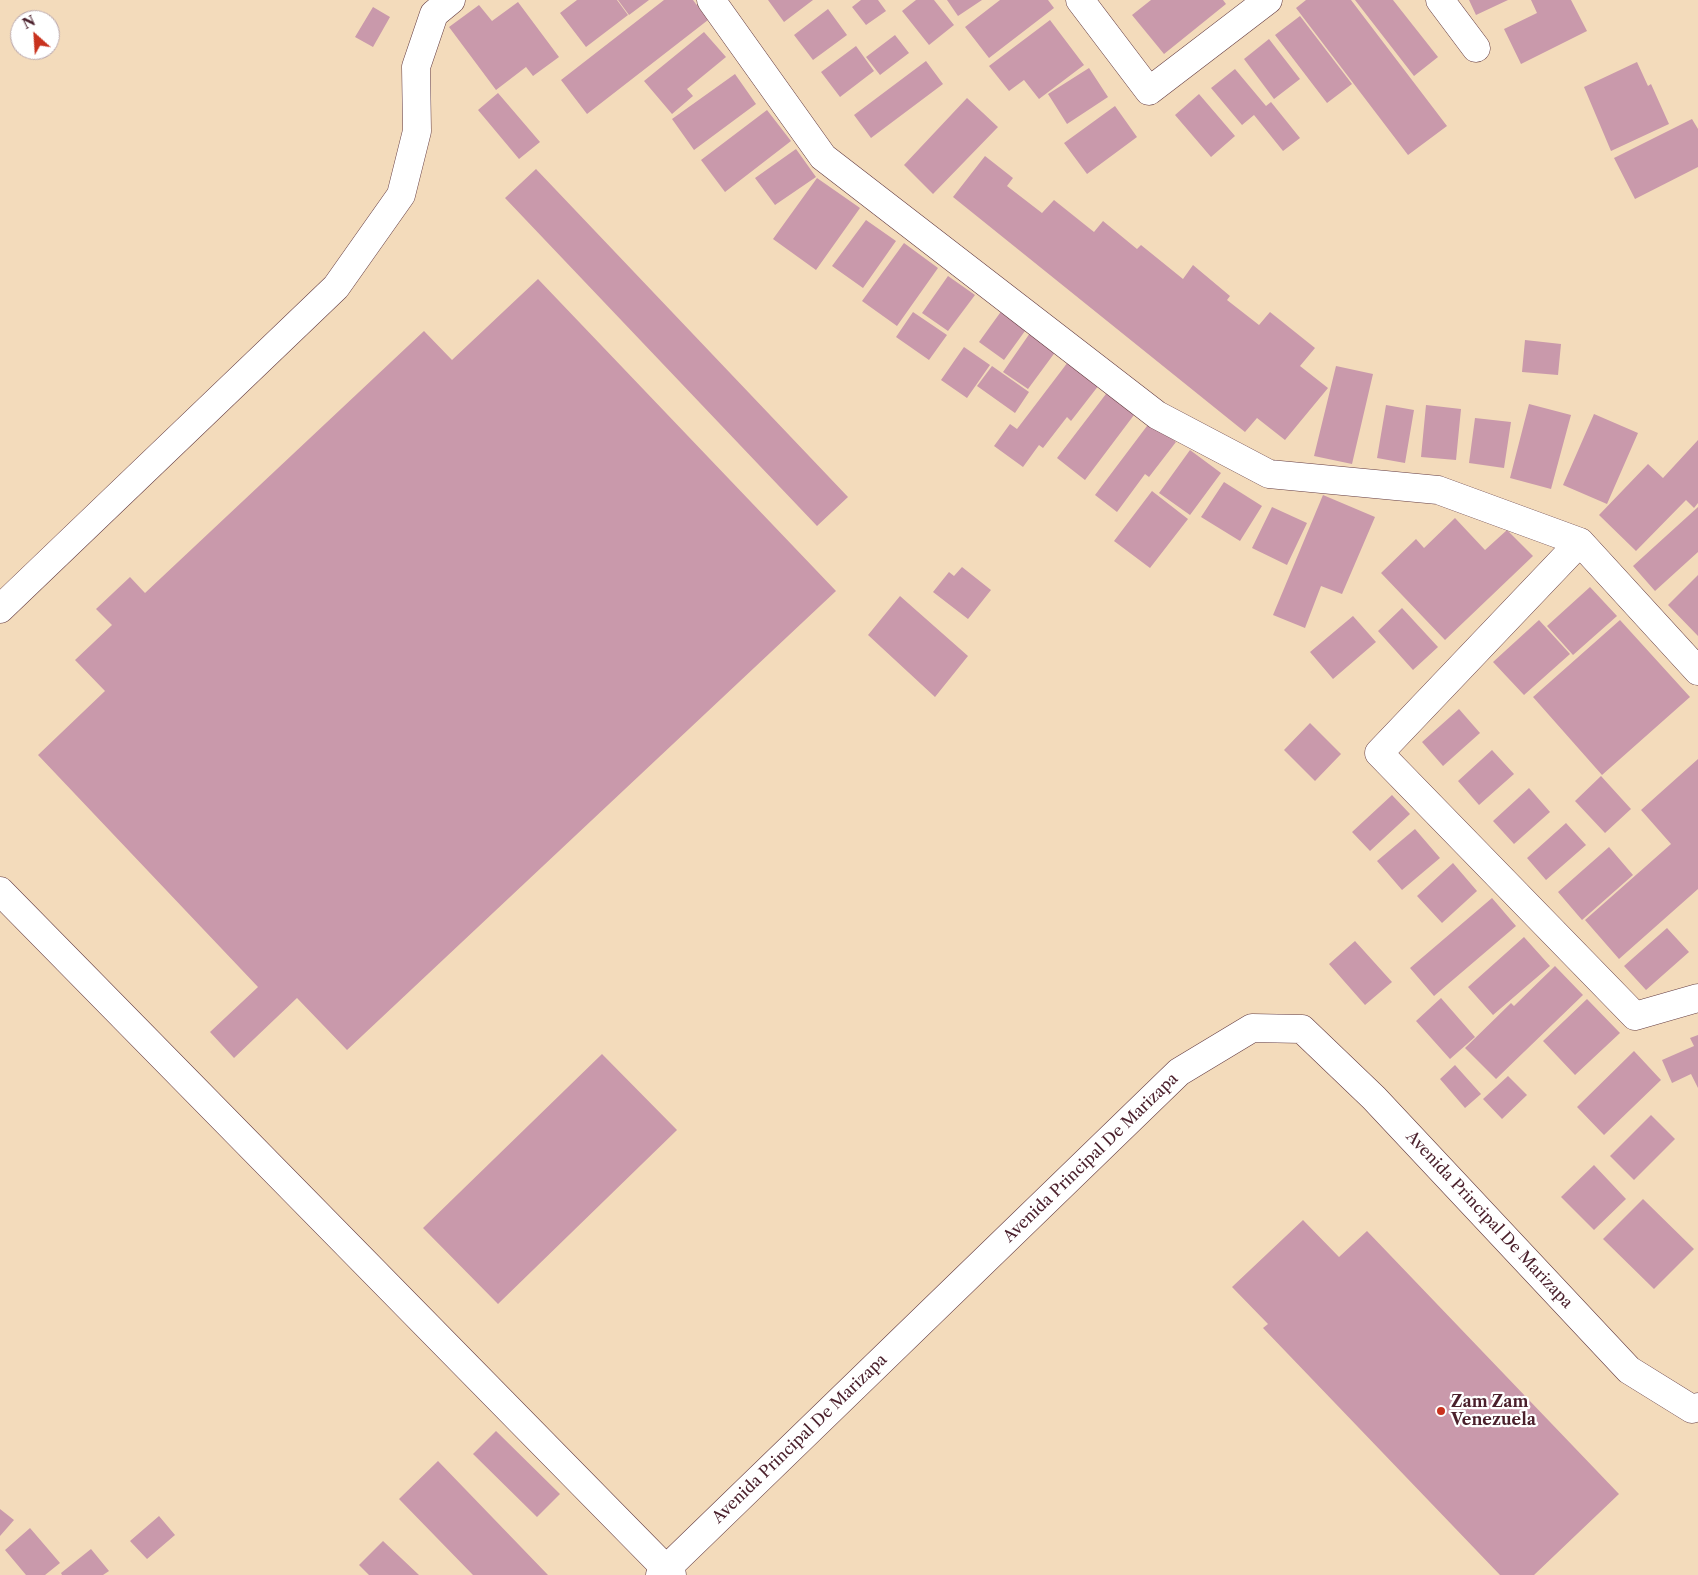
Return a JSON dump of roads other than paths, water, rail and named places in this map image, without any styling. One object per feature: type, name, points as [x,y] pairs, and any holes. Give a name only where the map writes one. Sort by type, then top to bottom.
[{"type":"street","points":[[0,608],[336,287],[401,195],[416,131],[416,67],[434,14],[451,0]]},
{"type":"street","points":[[711,0],[823,158],[1157,416],[1269,474],[1438,490],[1580,542],[1698,671]]},
{"type":"street","points":[[1080,0],[1149,92],[1268,0]]},
{"type":"street","points":[[1440,0],[1476,48]]},
{"type":"street","points":[[1580,542],[1379,753],[1635,1016],[1698,998]]},
{"type":"street","points":[[0,891],[666,1573]]},
{"type":"street","name":"Avenida Principal De Marizapa","points":[[666,1573],[1179,1072],[1252,1028],[1302,1029],[1374,1098],[1629,1370],[1692,1409],[1698,1407]]},
{"type":"place","name":"Zam Zam Venezuela","points":[[1441,1411]]}]
